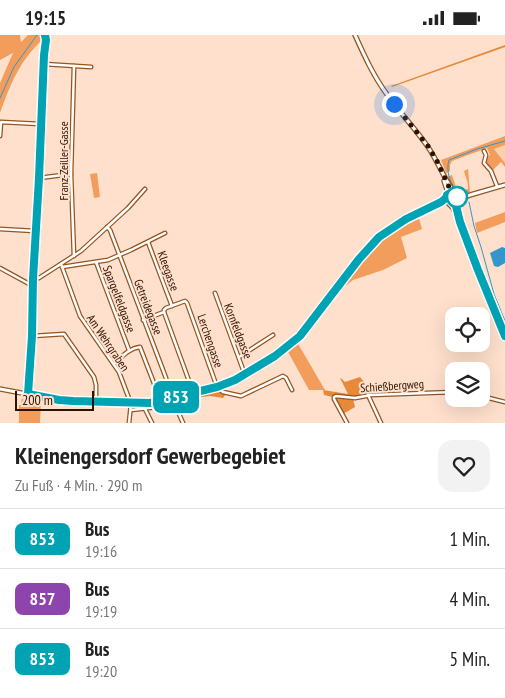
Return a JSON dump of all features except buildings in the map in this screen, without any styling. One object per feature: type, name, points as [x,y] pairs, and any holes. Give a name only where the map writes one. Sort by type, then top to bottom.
[{"type":"main road","points":[[355,35],[378,82],[428,146],[450,189],[458,198],[460,222]]},
{"type":"main road","points":[[444,177],[447,190],[446,201],[450,204],[460,222],[505,336]]},
{"type":"main road","points":[[430,208],[457,202],[470,195],[505,185]]},
{"type":"main road","points":[[0,389],[59,400],[146,403],[217,387],[245,375],[281,352],[300,336],[359,259],[377,240],[402,221],[441,202],[451,193],[470,195]]},
{"type":"street","points":[[28,394],[46,35]]},
{"type":"street","points":[[44,63],[92,67]]},
{"type":"street","name":"Franz-Zeiller-Gasse","points":[[74,66],[71,174],[74,256]]},
{"type":"street","points":[[0,136],[1,122],[41,124]]},
{"type":"street","points":[[484,151],[486,155],[484,163],[491,171],[497,186]]},
{"type":"street","points":[[39,178],[71,174]]},
{"type":"street","points":[[33,279],[37,279],[62,266],[128,208],[145,189]]},
{"type":"street","name":"Getreidegasse","points":[[107,227],[110,230],[166,379],[165,382],[155,386]]},
{"type":"street","points":[[0,229],[35,231]]},
{"type":"street","name":"Spargelfeldgasse","points":[[62,266],[96,262],[119,256],[165,233]]},
{"type":"street","name":"Kleegasse","points":[[148,242],[172,306]]},
{"type":"street","name":"Spargelfeldgasse","points":[[96,262],[129,350],[114,364]]},
{"type":"street","name":"Am Wehrgraben","points":[[62,266],[81,317],[121,376],[130,403],[129,423]]},
{"type":"street","points":[[0,268],[33,286]]},
{"type":"street","name":"Kornfeldgasse","points":[[215,293],[245,375]]},
{"type":"street","name":"Lerchengasse","points":[[172,306],[186,301],[217,387]]},
{"type":"street","points":[[143,321],[164,312],[164,309],[172,306]]},
{"type":"street","points":[[164,312],[193,392]]},
{"type":"street","points":[[32,336],[64,334],[91,372],[95,381],[96,401]]},
{"type":"street","points":[[239,357],[273,335]]},
{"type":"street","points":[[129,350],[140,347],[155,386],[158,401]]},
{"type":"street","points":[[217,387],[224,392],[241,396],[284,376],[292,391]]},
{"type":"street","name":"Schießbergweg","points":[[347,423],[334,398],[336,395],[351,398],[368,395],[445,392]]},
{"type":"street","points":[[368,395],[381,423]]},
{"type":"street","points":[[490,398],[505,402]]},
{"type":"street","points":[[131,410],[176,405],[184,423]]},
{"type":"street","points":[[145,409],[152,423]]},
{"type":"shaded area","points":[[0,35],[20,35],[21,42],[28,35],[42,35],[43,39],[28,56],[17,73],[0,113],[0,83],[13,53],[0,60]]},
{"type":"shaded area","points":[[505,45],[505,47],[391,86]]},
{"type":"shaded area","points":[[505,136],[505,145],[494,149],[505,163],[505,167],[501,162],[493,170],[488,165],[487,159],[490,155],[487,148],[452,161],[450,171],[446,173],[441,160]]},
{"type":"shaded area","points":[[505,145],[505,163],[494,148]]},
{"type":"shaded area","points":[[468,169],[470,192],[458,194],[447,177],[452,175],[456,187],[462,190],[468,189],[464,171]]},
{"type":"shaded area","points":[[97,173],[100,197],[94,198],[90,174]]},
{"type":"shaded area","points":[[505,212],[505,222],[477,233],[475,223]]},
{"type":"shaded area","points":[[418,215],[422,229],[401,237],[407,258],[383,270],[353,280],[335,294],[381,240]]},
{"type":"shaded area","points":[[297,342],[325,390],[309,390],[287,350]]},
{"type":"shaded area","points":[[360,377],[365,383],[368,393],[358,395],[357,399],[353,399],[355,407],[343,414],[333,397],[324,395],[323,390],[348,394],[340,378],[345,382]]},
{"type":"shaded area","points":[[217,390],[226,394],[223,398],[210,396],[188,399],[186,395]]},
{"type":"shaded area","points":[[22,397],[41,399],[40,423],[19,423],[19,405],[21,405]]},
{"type":"water","points":[[502,247],[505,248],[505,263],[498,267],[494,266],[490,253]]},
{"type":"waterway","points":[[0,98],[14,67],[37,35]]},
{"type":"waterway","points":[[468,192],[460,191],[453,186],[448,173],[449,160],[505,141]]},
{"type":"waterway","points":[[469,202],[494,294],[505,321]]},
{"type":"bus line","name":"853","points":[[45,35],[28,394],[59,400],[150,403],[217,387],[235,380],[275,356],[300,336],[359,259],[379,237],[416,213],[441,202],[449,193],[457,196],[456,206],[460,222],[505,336]]},
{"type":"route","points":[[394,104],[428,146],[450,189],[457,197]]}]
